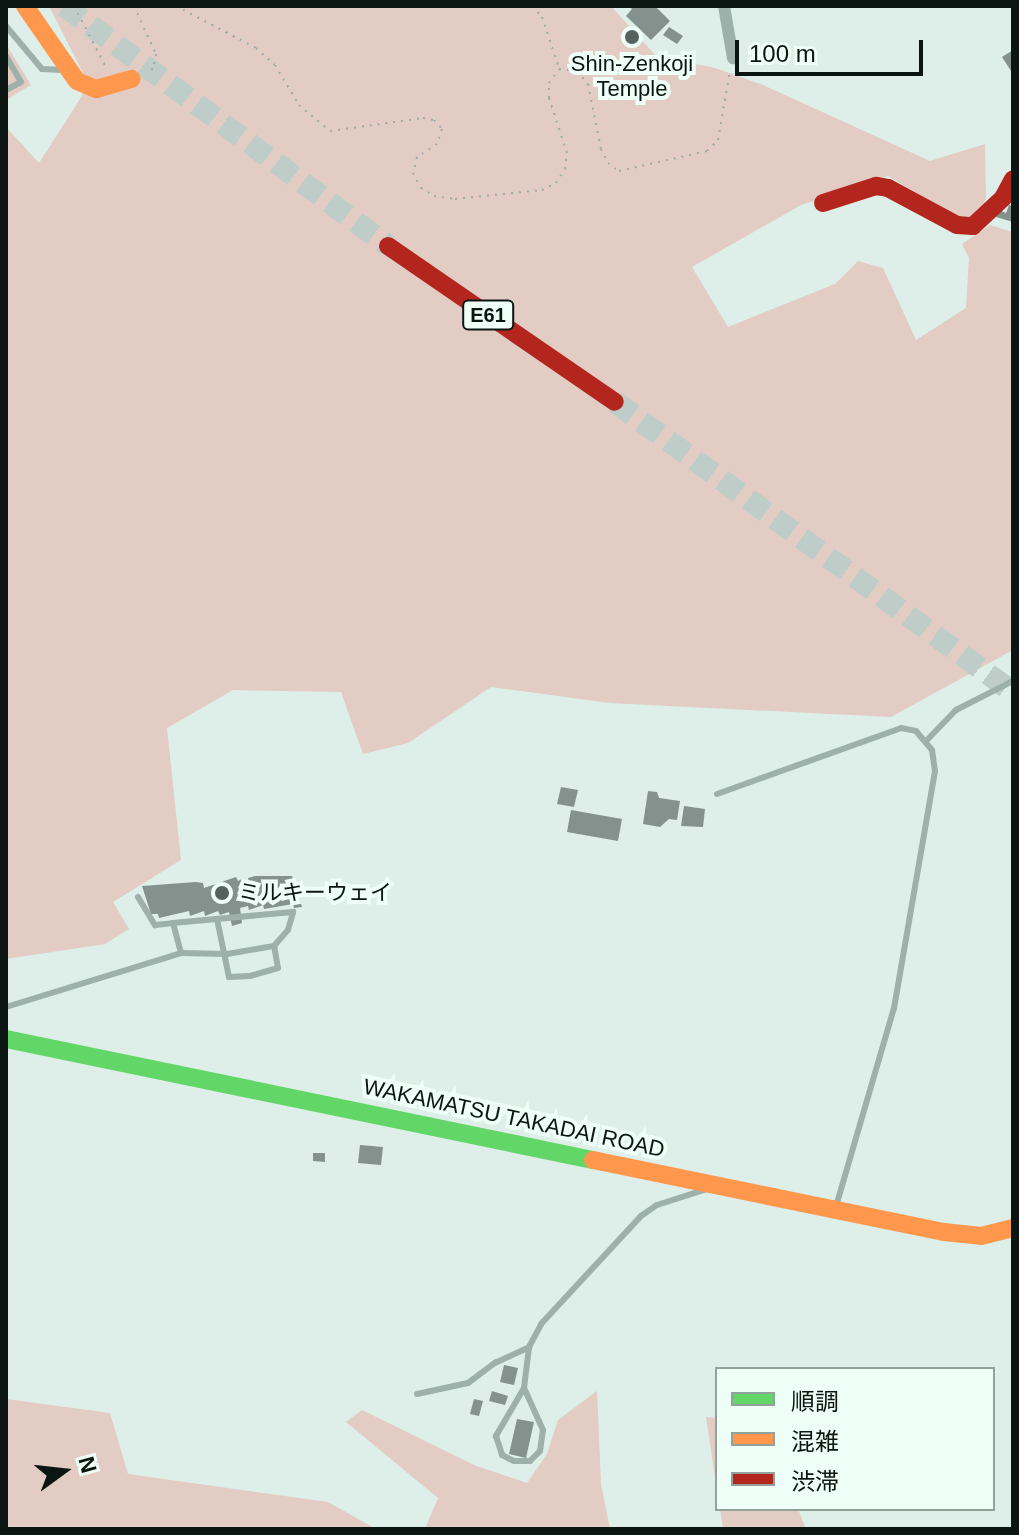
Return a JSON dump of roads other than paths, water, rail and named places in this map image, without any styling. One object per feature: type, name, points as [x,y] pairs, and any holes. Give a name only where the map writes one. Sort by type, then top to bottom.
[{"type":"main road","points":[[25,6],[66,70],[77,81],[96,89],[123,82]]},
{"type":"main road","points":[[823,203],[876,186],[888,188],[957,225],[973,226],[1003,198],[1013,179]]},
{"type":"main road","name":"E61","points":[[388,246],[615,402]]},
{"type":"main road","name":"WAKAMATSU TAKADAI ROAD","points":[[6,1039],[944,1232],[981,1236],[1013,1228]]},
{"type":"street","points":[[724,6],[733,58]]},
{"type":"lane","points":[[6,26],[42,69],[66,70]]},
{"type":"lane","points":[[6,56],[21,82],[6,90]]},
{"type":"lane","points":[[927,740],[956,710],[1013,681]]},
{"type":"lane","points":[[717,794],[901,728],[916,731],[927,740],[935,771],[894,1008],[835,1209]]},
{"type":"lane","points":[[6,1007],[181,953],[227,954],[274,946],[288,930],[293,912],[155,925],[138,897]]},
{"type":"lane","points":[[217,919],[227,954],[229,977],[250,976],[278,968],[274,946]]},
{"type":"lane","points":[[173,923],[181,953]]},
{"type":"lane","points":[[524,1388],[543,1430],[540,1451],[530,1461],[514,1461],[502,1455],[496,1436],[524,1388],[529,1347],[541,1324],[641,1216],[657,1205],[718,1186]]},
{"type":"lane","points":[[417,1394],[468,1383],[495,1363],[529,1347]]},
{"type":"tunnel","points":[[64,6],[388,246]]},
{"type":"tunnel","points":[[615,402],[1013,692]]},
{"type":"place","name":"Shin-Zenkoji Temple","points":[[632,37]]},
{"type":"place","name":"ミルキーウェイ","points":[[222,893]]}]
